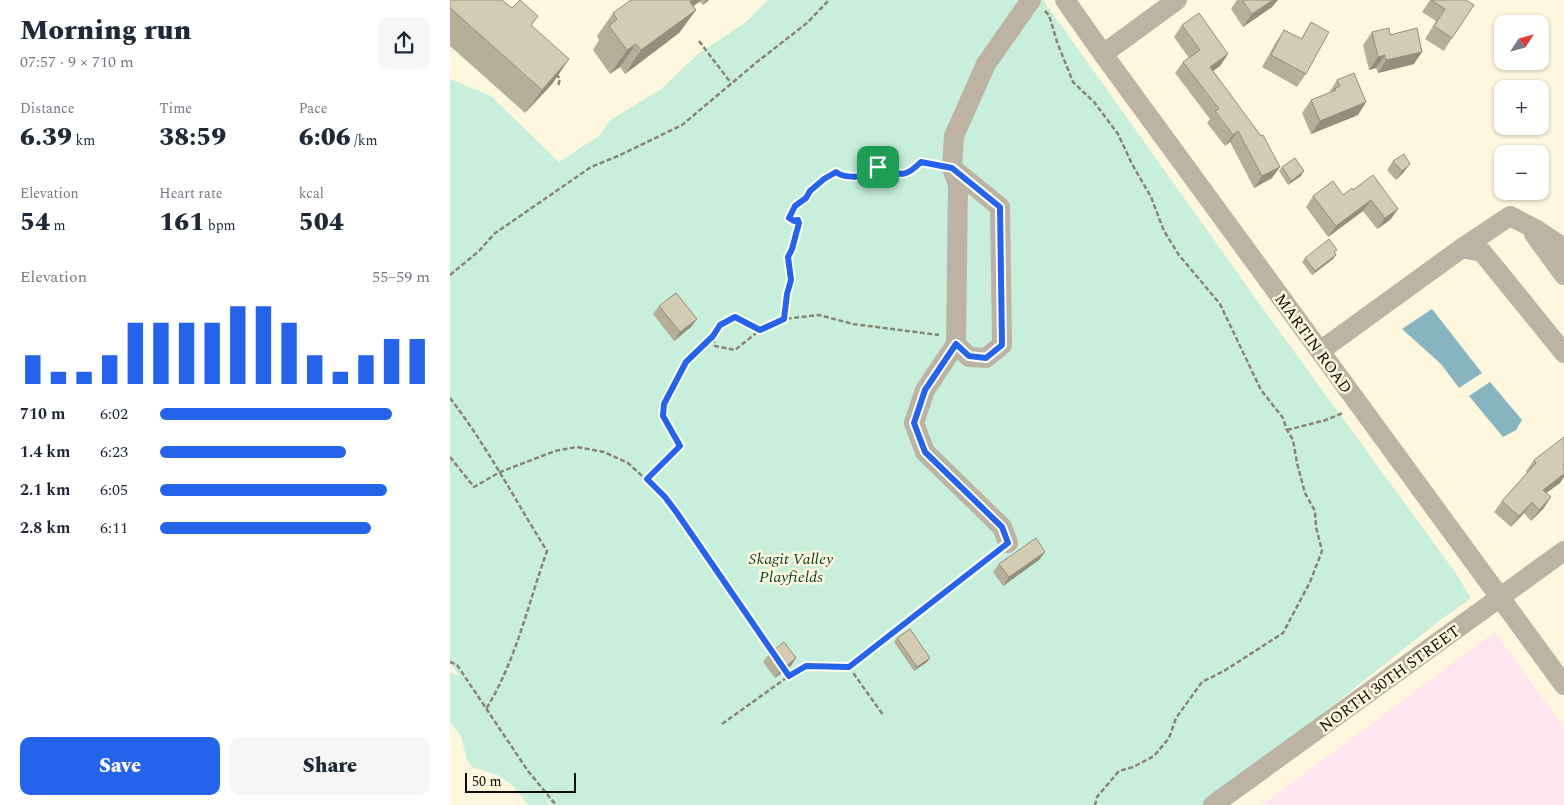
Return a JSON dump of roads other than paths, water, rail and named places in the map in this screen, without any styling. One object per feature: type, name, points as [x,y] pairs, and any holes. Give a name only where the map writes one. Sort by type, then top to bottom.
[{"type":"street","name":"MARTIN ROAD","points":[[1065,0],[1564,685]]},
{"type":"street","points":[[1103,54],[1177,0]]},
{"type":"street","points":[[1008,543],[1002,527],[925,452],[914,423],[925,390],[960,346],[958,185],[952,168],[954,136],[986,64],[1035,3]]},
{"type":"street","points":[[952,168],[1000,207],[1002,345],[986,358],[960,346]]},
{"type":"street","points":[[1320,351],[1462,248],[1510,216],[1564,248]]},
{"type":"street","points":[[1527,225],[1564,275]]},
{"type":"street","points":[[1462,248],[1482,252],[1564,353]]},
{"type":"street","name":"NORTH 30TH STREET","points":[[1214,805],[1564,551]]},
{"type":"water","points":[[1432,309],[1482,373],[1459,388],[1441,364],[1402,329]]},
{"type":"water","points":[[1490,382],[1522,420],[1516,430],[1503,437],[1469,396]]},
{"type":"park label","name":"Skagit Valley Playfields","points":[[791,567]]}]
